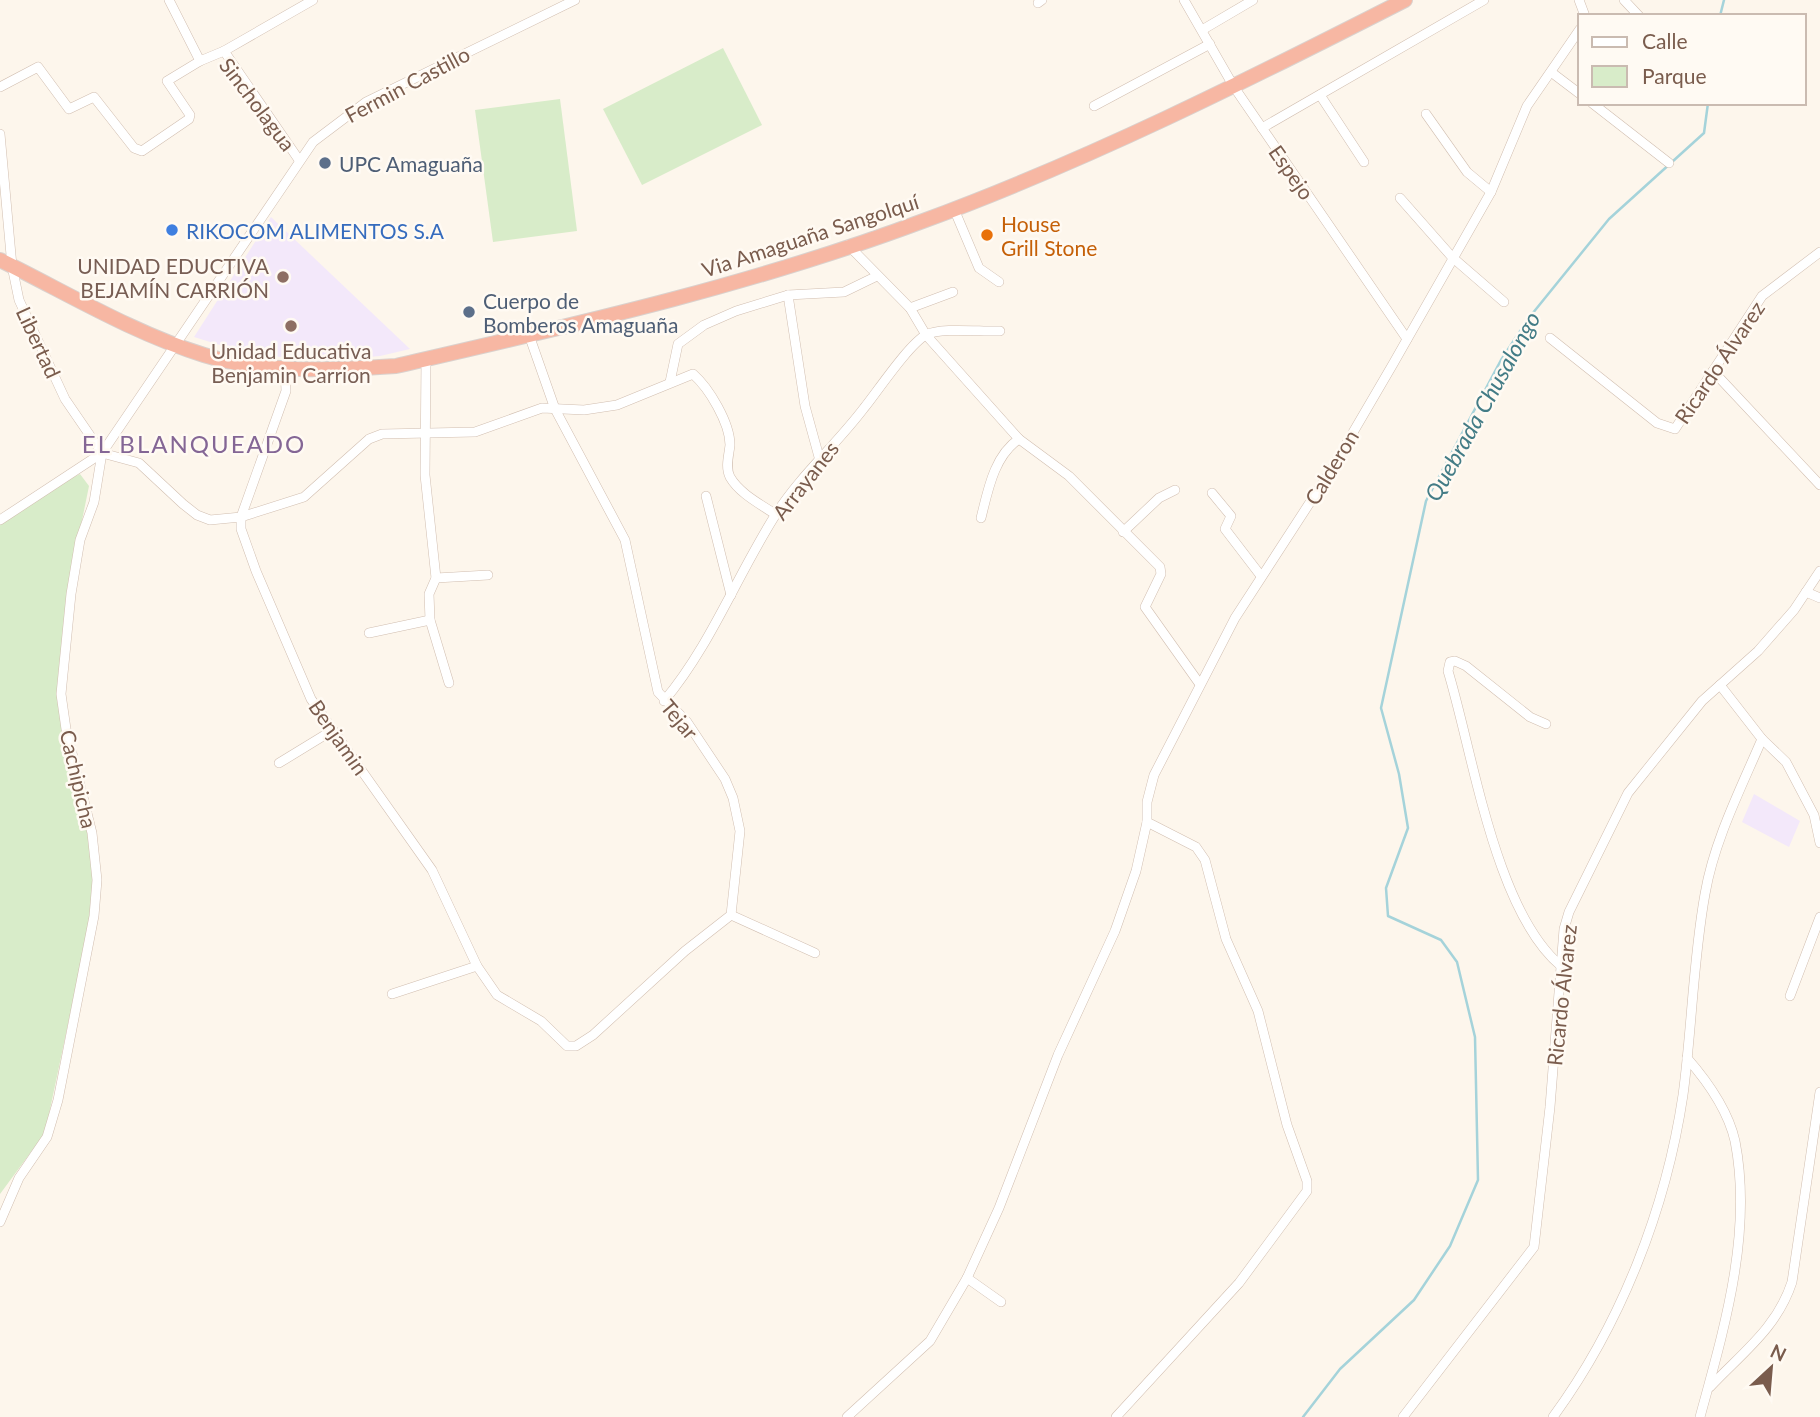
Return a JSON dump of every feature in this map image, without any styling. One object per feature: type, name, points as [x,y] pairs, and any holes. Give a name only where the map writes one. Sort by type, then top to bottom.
[{"type":"highway","name":"Via Amaguaña Sangolquí","points":[[6,263],[174,345],[232,361],[285,368],[341,370],[396,366],[718,288],[954,209],[1079,158],[1234,87],[1405,0]]},
{"type":"street","name":"Sincholagua","points":[[169,0],[200,61],[224,51],[299,160]]},
{"type":"street","points":[[224,51],[313,0]]},
{"type":"street","points":[[548,0],[553,10]]},
{"type":"street","name":"Fermin Castillo","points":[[174,345],[313,142],[352,110],[575,0]]},
{"type":"street","name":"Espejo","points":[[1184,0],[1234,87],[1407,339]]},
{"type":"street","points":[[1202,30],[1253,0]]},
{"type":"street","points":[[1262,128],[1484,0]]},
{"type":"street","points":[[1624,0],[1637,14]]},
{"type":"street","name":"Calderon","points":[[847,1417],[930,1340],[967,1278],[999,1208],[1048,1077],[1115,931],[1136,871],[1154,775],[1199,682],[1261,576],[1331,470],[1491,192],[1523,114],[1578,32]]},
{"type":"street","points":[[1094,106],[1210,44]]},
{"type":"street","points":[[0,87],[38,67],[69,109],[94,97],[134,148],[142,151],[189,119],[190,115],[167,81],[200,61]]},
{"type":"street","points":[[1551,72],[1578,92]]},
{"type":"street","points":[[1320,95],[1364,162]]},
{"type":"street","points":[[1595,105],[1669,163]]},
{"type":"street","points":[[1426,114],[1467,172],[1491,192]]},
{"type":"street","name":"Libertad","points":[[0,134],[6,263],[19,300],[65,399],[102,453]]},
{"type":"street","points":[[1400,198],[1452,257],[1504,302]]},
{"type":"street","points":[[954,209],[979,268],[999,282]]},
{"type":"street","points":[[848,245],[910,308],[926,335],[1019,439],[1069,476],[1161,569],[1145,607],[1199,682]]},
{"type":"street","name":"Ricardo Álvarez","points":[[1550,338],[1666,429],[1675,429],[1682,423],[1762,296],[1820,252]]},
{"type":"street","points":[[670,382],[676,348],[681,341],[736,311],[788,295],[837,293],[877,276]]},
{"type":"street","points":[[910,308],[953,292]]},
{"type":"street","points":[[788,295],[805,406],[820,457]]},
{"type":"street","points":[[926,335],[1000,331]]},
{"type":"street","name":"Tejar","points":[[529,335],[555,409],[625,540],[651,668],[664,701],[687,722],[733,797],[740,831],[731,915]]},
{"type":"street","name":"Arrayanes","points":[[664,701],[710,634],[775,514],[820,457],[855,420],[926,335]]},
{"type":"street","name":"Cachipicha","points":[[0,1222],[19,1178],[47,1137],[58,1100],[94,916],[96,880],[92,833],[66,729],[61,694],[71,594],[80,540],[94,502],[102,453],[174,345]]},
{"type":"street","points":[[426,359],[428,432],[425,475],[436,578],[429,594],[430,620],[449,683]]},
{"type":"street","points":[[241,517],[286,391],[285,368]]},
{"type":"street","points":[[1713,371],[1820,485]]},
{"type":"street","points":[[0,520],[102,453],[139,463],[197,515],[210,520],[241,517],[304,497],[369,439],[397,432],[475,432],[534,410],[584,410],[617,405],[687,375],[697,378],[729,432],[727,464],[731,479],[749,497],[775,514]]},
{"type":"street","points":[[981,518],[998,465],[1010,446],[1019,439]]},
{"type":"street","points":[[1123,531],[1159,498],[1175,490]]},
{"type":"street","points":[[1212,493],[1231,516],[1225,529],[1261,576]]},
{"type":"street","points":[[706,496],[731,595]]},
{"type":"street","name":"Benjamin","points":[[241,517],[241,529],[256,571],[311,699],[432,870],[477,966],[497,995],[541,1021],[567,1046],[576,1046],[593,1035],[685,951],[731,915]]},
{"type":"street","name":"Ricardo Álvarez","points":[[1403,1417],[1519,1271],[1534,1247],[1550,1107],[1566,919],[1629,793],[1702,701],[1758,651],[1820,571]]},
{"type":"street","points":[[436,578],[488,575]]},
{"type":"street","points":[[1806,592],[1820,598]]},
{"type":"street","points":[[369,634],[430,620]]},
{"type":"street","points":[[1546,724],[1524,712],[1466,666],[1455,660],[1450,662],[1448,671],[1499,859],[1531,927],[1561,966]]},
{"type":"street","points":[[1720,685],[1762,739],[1786,762],[1802,787],[1814,815],[1820,843]]},
{"type":"street","points":[[279,763],[333,730]]},
{"type":"street","points":[[1553,1417],[1604,1335],[1644,1247],[1676,1136],[1705,892],[1733,808],[1762,739]]},
{"type":"street","points":[[1116,1417],[1239,1283],[1307,1191],[1307,1181],[1287,1125],[1258,1011],[1226,939],[1201,853],[1147,822]]},
{"type":"street","points":[[731,915],[815,953]]},
{"type":"street","points":[[1790,996],[1820,917]]},
{"type":"street","points":[[392,993],[477,966]]},
{"type":"street","points":[[1687,1058],[1707,1082],[1725,1113],[1734,1140],[1737,1164],[1737,1261],[1700,1417]]},
{"type":"street","points":[[1709,1388],[1775,1321],[1785,1303],[1792,1282],[1820,1092]]},
{"type":"street","points":[[967,1278],[1001,1302]]},
{"type":"shaded area","name":"UNIDAD EDUCTIVA BEJAMÍN CARRIÓN","points":[[271,217],[410,349],[380,356],[325,361],[249,354],[194,337]]},
{"type":"shaded area","points":[[1754,794],[1800,821],[1789,847],[1742,822]]},
{"type":"green space","points":[[723,48],[762,125],[642,185],[603,109]]},
{"type":"green space","points":[[560,99],[577,231],[493,242],[475,110]]},
{"type":"green space","points":[[80,474],[89,486],[77,545],[58,697],[89,834],[93,880],[91,915],[45,1133],[0,1194],[0,524],[59,484]]},
{"type":"waterway","name":"Quebrada Chusalongo","points":[[1720,14],[1724,0]]},
{"type":"waterway","name":"Quebrada Chusalongo","points":[[1303,1417],[1340,1369],[1414,1300],[1450,1246],[1478,1180],[1475,1037],[1457,962],[1441,940],[1388,916],[1386,888],[1408,828],[1399,774],[1381,708],[1426,501],[1501,360],[1528,319],[1609,219],[1704,133],[1708,105]]},
{"type":"place","name":"UPC Amaguaña","points":[[325,163]]},
{"type":"place","name":"RIKOCOM ALIMENTOS S.A","points":[[172,230]]},
{"type":"place","name":"House Grill Stone","points":[[987,235]]},
{"type":"place","name":"UNIDAD EDUCTIVA BEJAMÍN CARRIÓN","points":[[283,277]]},
{"type":"place","name":"Cuerpo de Bomberos Amaguaña","points":[[469,312]]},
{"type":"place","name":"Unidad Educativa Benjamin Carrion","points":[[291,326]]},
{"type":"district","name":"EL BLANQUEADO","points":[[194,443]]}]
